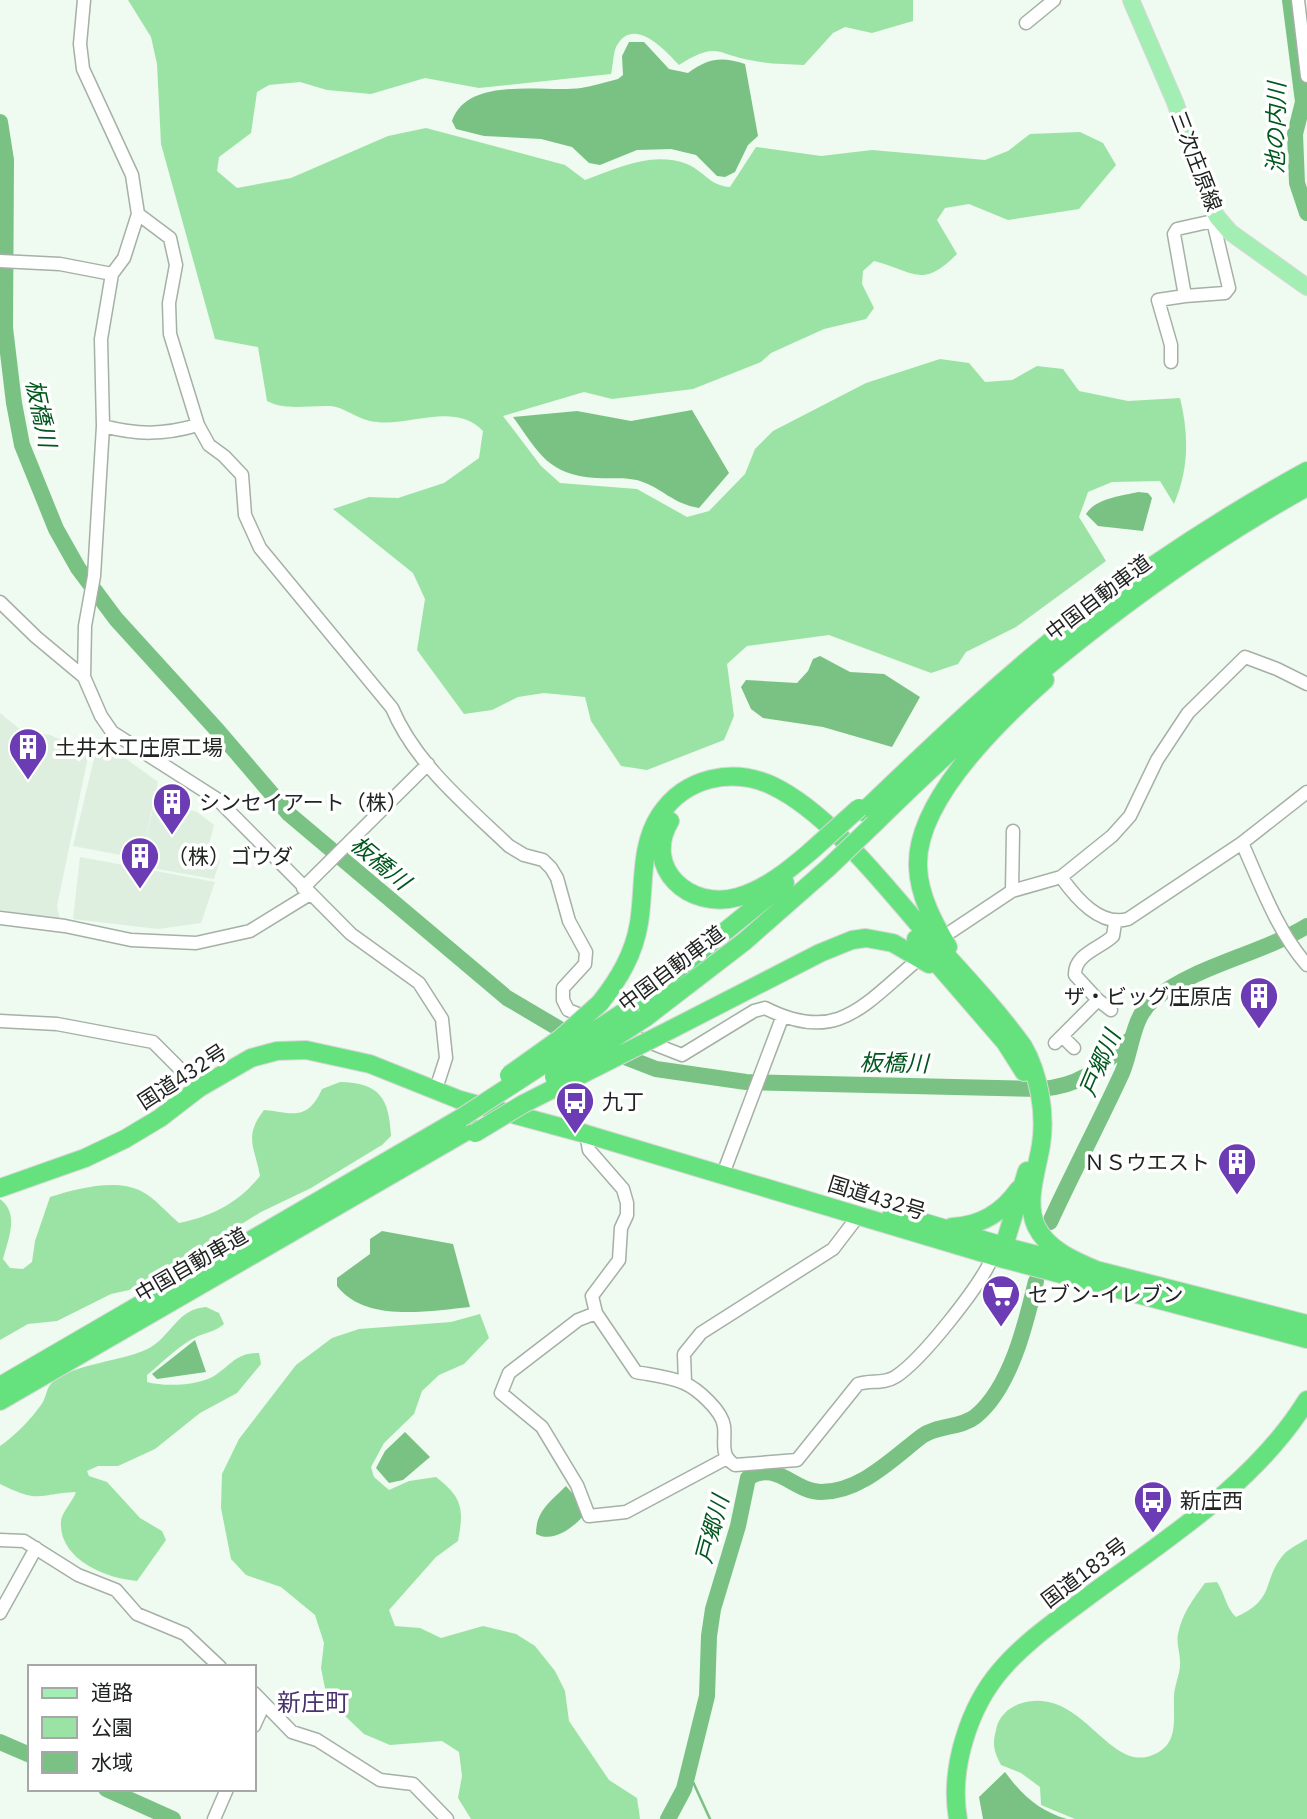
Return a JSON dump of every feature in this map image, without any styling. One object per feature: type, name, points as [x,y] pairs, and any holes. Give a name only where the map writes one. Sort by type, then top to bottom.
[{"type":"highway","name":"中国自動車道","points":[[0,1386],[466,1123],[637,1013],[744,918],[818,858],[1024,663],[1113,594],[1225,520],[1307,471]]},
{"type":"highway","name":"中国自動車道","points":[[865,815],[1030,678],[1143,590],[1307,486]]},
{"type":"highway","points":[[963,985],[919,882],[919,849],[932,811],[962,769],[1028,696],[1143,590]]},
{"type":"highway","points":[[466,1123],[600,1003],[624,969],[634,945],[647,849],[658,818],[667,805],[691,785],[723,776],[756,779],[772,786],[815,814],[963,985]]},
{"type":"highway","points":[[818,858],[737,898],[713,899],[689,894],[677,885],[668,874],[661,850],[668,824],[676,811],[699,794],[725,788],[765,794],[794,812],[816,831],[963,985],[1015,1035],[1036,1098],[1041,1143],[1003,1252]]},
{"type":"highway","points":[[466,1123],[523,1104],[820,953],[866,938],[905,947],[963,985]]},
{"type":"highway","name":"国道432号","points":[[0,1188],[85,1158],[125,1139],[160,1118],[199,1088],[251,1058],[277,1051],[306,1050],[370,1063],[460,1100],[586,1133],[859,1215],[1003,1252],[1307,1339]]},
{"type":"highway","name":"国道432号","points":[[436,1089],[592,1126],[938,1226],[1003,1252],[1101,1272],[1307,1324]]},
{"type":"highway","name":"中国自動車道","points":[[0,1401],[377,1173]]},
{"type":"highway","points":[[938,1226],[965,1226],[996,1213],[1031,1177]]},
{"type":"highway","points":[[1031,1177],[1034,1216],[1042,1234],[1061,1253],[1101,1272]]},
{"type":"highway","name":"国道183号","points":[[958,1819],[958,1777],[964,1741],[978,1704],[1001,1670],[1039,1633],[1247,1474],[1291,1426],[1307,1400]]},
{"type":"main road","name":"三次庄原線","points":[[1131,0],[1175,102],[1215,219],[1307,288]]},
{"type":"street","points":[[84,0],[80,44],[83,69],[132,175],[138,214],[124,258],[112,274],[101,339],[103,426],[94,576],[85,626],[84,677],[101,716],[112,732],[217,799],[351,934],[419,983],[433,1001],[442,1019],[446,1058],[436,1089]]},
{"type":"street","points":[[1026,23],[1054,0]]},
{"type":"street","points":[[1298,0],[1307,76]]},
{"type":"street","points":[[138,214],[170,238],[176,265],[169,303],[170,334],[198,425],[209,446],[224,456],[242,475],[245,515],[260,548],[393,708],[401,730],[428,764],[509,846],[524,855],[543,860],[558,878],[569,921],[586,952],[585,964],[563,988],[563,1000],[568,1010],[682,1055],[754,1011],[765,1008],[782,1018],[825,1023],[842,1019],[856,1013],[914,963]]},
{"type":"street","points":[[1171,362],[1171,345],[1158,300],[1162,297],[1185,296],[1225,293],[1228,288],[1215,219],[1177,229],[1174,234],[1185,296]]},
{"type":"street","points":[[0,261],[60,264],[112,274]]},
{"type":"street","points":[[103,426],[139,435],[169,433],[198,425]]},
{"type":"street","points":[[0,602],[36,637],[84,677]]},
{"type":"street","points":[[951,931],[1012,891],[1061,877],[1112,836],[1130,816],[1157,760],[1188,713],[1245,657],[1307,684]]},
{"type":"street","points":[[0,918],[65,926],[131,940],[197,943],[250,931],[306,891],[428,764]]},
{"type":"street","points":[[1061,877],[1099,918],[1115,923],[1128,919],[1242,843],[1307,792]]},
{"type":"street","points":[[1012,891],[1013,831]]},
{"type":"street","points":[[1242,843],[1267,899],[1297,953],[1307,965]]},
{"type":"street","points":[[1111,1010],[1098,1000],[1074,970],[1083,957],[1114,936],[1115,923]]},
{"type":"street","points":[[1074,1048],[1059,1039],[1098,1000]]},
{"type":"street","points":[[726,1166],[782,1018]]},
{"type":"street","points":[[0,1021],[57,1024],[153,1042],[199,1088]]},
{"type":"street","points":[[586,1133],[589,1150],[623,1189],[627,1203],[619,1260],[592,1296],[596,1313],[636,1372],[685,1383],[714,1408],[724,1424],[722,1445],[727,1458],[738,1466],[797,1460],[858,1384],[887,1381],[902,1371],[968,1298],[1003,1252]]},
{"type":"street","points":[[685,1383],[684,1354],[701,1333],[833,1249],[859,1215]]},
{"type":"street","points":[[596,1313],[578,1320],[509,1373],[501,1393],[542,1427],[578,1485],[589,1516],[626,1512],[727,1458]]},
{"type":"street","points":[[0,1540],[24,1541],[78,1575],[123,1595],[145,1619],[186,1634],[218,1665]]},
{"type":"street","points":[[0,1613],[36,1548]]},
{"type":"street","points":[[256,1695],[292,1732],[317,1740],[364,1773],[389,1783],[413,1784],[447,1819]]},
{"type":"street","points":[[256,1721],[264,1703]]},
{"type":"street","points":[[214,1819],[226,1791]]},
{"type":"shaded area","points":[[0,713],[22,731],[50,735],[89,752],[57,906],[60,920],[0,910]]},
{"type":"shaded area","points":[[107,745],[158,782],[144,847],[155,800],[197,812],[214,825],[206,856],[220,859],[214,879],[140,866],[141,859],[73,846],[95,755]]},
{"type":"shaded area","points":[[80,857],[215,882],[201,923],[158,929],[73,919]]},
{"type":"green space","points":[[128,0],[913,0],[913,21],[872,33],[845,27],[833,33],[804,65],[761,62],[710,51],[679,65],[649,38],[631,34],[623,38],[616,47],[611,74],[479,88],[425,78],[371,94],[327,90],[300,82],[269,85],[257,92],[251,133],[219,157],[217,171],[237,188],[291,178],[388,136],[426,128],[565,165],[585,180],[623,166],[661,159],[687,164],[717,184],[730,187],[756,147],[821,156],[872,150],[985,160],[1008,151],[1030,134],[1080,132],[1103,143],[1116,165],[1079,209],[1008,220],[969,204],[945,208],[937,220],[957,254],[935,271],[918,275],[874,261],[863,271],[862,284],[874,308],[866,319],[824,329],[771,353],[761,362],[693,389],[612,399],[584,392],[503,416],[541,466],[560,483],[637,489],[687,517],[709,511],[745,474],[755,449],[773,431],[866,383],[940,359],[969,363],[985,382],[1012,380],[1037,366],[1063,369],[1079,391],[1128,401],[1180,398],[1186,452],[1183,478],[1174,504],[1160,481],[1112,482],[1088,492],[1079,517],[1106,561],[1016,627],[966,652],[958,664],[931,673],[829,635],[747,646],[727,664],[734,716],[724,740],[647,770],[621,766],[591,721],[585,697],[544,693],[518,697],[492,710],[464,714],[417,650],[425,599],[413,573],[333,509],[369,497],[398,498],[444,483],[479,458],[483,431],[458,417],[384,422],[365,420],[335,407],[289,407],[274,404],[267,401],[258,347],[215,339],[161,144],[157,64],[151,37]]},
{"type":"green space","points":[[340,1082],[365,1086],[380,1095],[385,1102],[391,1136],[382,1145],[311,1188],[261,1212],[159,1275],[129,1290],[111,1294],[57,1321],[28,1324],[0,1340],[0,1199],[10,1212],[10,1235],[3,1259],[10,1268],[23,1269],[32,1262],[35,1241],[50,1197],[72,1191],[108,1185],[131,1187],[151,1198],[179,1223],[203,1217],[234,1201],[260,1176],[252,1135],[264,1110],[290,1113],[304,1111],[316,1100],[322,1089]]},
{"type":"green space","points":[[206,1307],[219,1313],[224,1324],[178,1348],[147,1375],[147,1382],[173,1385],[202,1381],[217,1374],[236,1359],[252,1353],[259,1353],[261,1364],[237,1393],[200,1413],[155,1449],[118,1466],[98,1466],[87,1471],[89,1476],[107,1482],[140,1518],[162,1531],[166,1540],[137,1581],[112,1576],[86,1564],[67,1546],[61,1521],[76,1492],[32,1496],[0,1484],[0,1446],[32,1416],[43,1403],[50,1385],[58,1378],[83,1367],[151,1347],[182,1317]]},
{"type":"green space","points":[[480,1314],[489,1338],[464,1364],[439,1375],[422,1391],[414,1414],[384,1443],[371,1467],[374,1477],[389,1490],[409,1481],[436,1477],[452,1491],[461,1512],[458,1541],[436,1557],[389,1610],[395,1626],[420,1628],[441,1638],[483,1626],[516,1634],[535,1646],[555,1671],[565,1691],[569,1721],[609,1780],[637,1798],[640,1819],[471,1819],[458,1798],[462,1776],[459,1752],[442,1741],[390,1745],[364,1734],[344,1715],[325,1688],[321,1668],[324,1643],[315,1615],[281,1587],[246,1575],[231,1559],[221,1508],[222,1474],[239,1439],[296,1365],[332,1338],[359,1329],[451,1322]]},
{"type":"green space","points":[[1307,1539],[1307,1819],[1075,1819],[1041,1805],[1040,1787],[1021,1773],[1001,1765],[994,1744],[1001,1717],[1019,1704],[1040,1701],[1059,1705],[1076,1715],[1120,1751],[1134,1757],[1160,1752],[1171,1739],[1173,1731],[1174,1692],[1180,1666],[1178,1634],[1185,1613],[1196,1595],[1205,1583],[1217,1582],[1236,1617],[1258,1603],[1284,1554]]},
{"type":"water","points":[[629,42],[644,42],[669,69],[688,73],[715,60],[745,64],[758,136],[748,145],[735,172],[725,177],[717,176],[696,155],[671,149],[637,150],[600,165],[589,163],[572,147],[541,139],[484,136],[456,129],[452,121],[461,107],[474,97],[490,92],[509,89],[581,88],[618,79],[623,75],[622,56]]},
{"type":"water","points":[[692,410],[729,473],[699,508],[682,503],[640,481],[596,478],[566,472],[546,460],[513,417],[577,411],[631,421]]},
{"type":"water","points":[[1138,492],[1148,493],[1152,498],[1143,531],[1098,526],[1086,514],[1103,501]]},
{"type":"water","points":[[820,656],[850,672],[884,674],[920,697],[892,747],[823,727],[763,718],[751,709],[741,687],[746,680],[797,683],[808,671],[813,659]]},
{"type":"water","points":[[382,1231],[453,1244],[470,1307],[399,1312],[381,1310],[349,1298],[337,1286],[337,1278],[370,1254],[370,1239]]},
{"type":"water","points":[[195,1340],[206,1372],[157,1379],[152,1374]]},
{"type":"water","points":[[405,1432],[430,1457],[403,1480],[389,1483],[376,1468],[385,1451]]},
{"type":"water","points":[[566,1486],[588,1511],[565,1532],[550,1537],[536,1534],[541,1513]]},
{"type":"water","points":[[1005,1772],[1032,1801],[1048,1812],[1067,1819],[983,1819],[979,1797]]},
{"type":"waterway","name":"池の内川","points":[[1290,0],[1303,102],[1295,134],[1297,183],[1307,213]]},
{"type":"waterway","name":"板橋川","points":[[0,122],[6,160],[5,328],[14,403],[22,445],[56,529],[78,568],[116,619],[289,814],[507,998],[575,1038]]},
{"type":"waterway","name":"戸郷川","points":[[1050,1222],[1122,1073],[1137,1025],[1146,1007],[1170,988],[1189,978],[1307,926]]},
{"type":"waterway","name":"板橋川","points":[[612,1052],[656,1069],[746,1082],[1040,1089],[1069,1084],[1091,1073],[1132,1038]]},
{"type":"waterway","name":"戸郷川","points":[[668,1819],[684,1789],[707,1696],[709,1636],[713,1609],[738,1526],[748,1478],[767,1472],[811,1491],[836,1490],[876,1472],[928,1432],[964,1423],[976,1416],[999,1389],[1008,1372],[1022,1335],[1036,1281]]},
{"type":"waterway","name":"戸郷川","points":[[0,1742],[28,1754]]},
{"type":"waterway","points":[[688,1771],[710,1819]]},
{"type":"waterway","name":"戸郷川","points":[[110,1791],[173,1819]]},
{"type":"place","name":"土井木工庄原工場","points":[[28,781]]},
{"type":"place","name":"シンセイアート（株）","points":[[172,836]]},
{"type":"place","name":"（株）ゴウダ","points":[[140,890]]},
{"type":"place","name":"ザ・ビッグ庄原店","points":[[1259,1030]]},
{"type":"place","name":"九丁","points":[[575,1135]]},
{"type":"place","name":"ＮＳウエスト","points":[[1237,1196]]},
{"type":"place","name":"セブン-イレブン","points":[[1001,1328]]},
{"type":"place","name":"新庄西","points":[[1153,1534]]},
{"type":"district","name":"新庄町","points":[[313,1702]]}]
